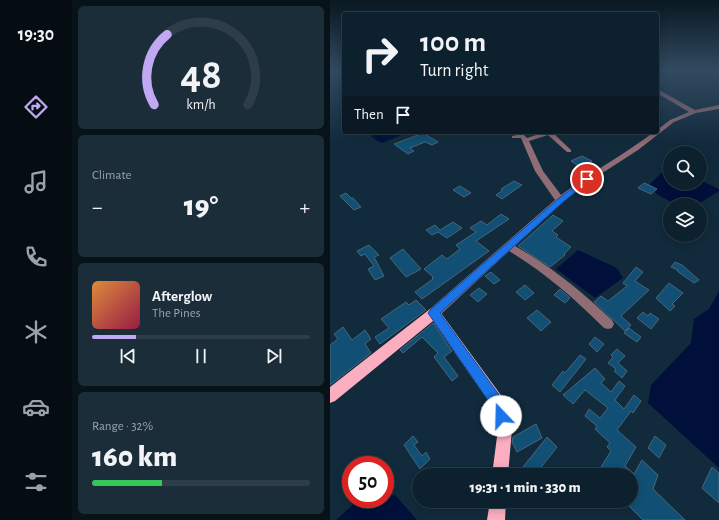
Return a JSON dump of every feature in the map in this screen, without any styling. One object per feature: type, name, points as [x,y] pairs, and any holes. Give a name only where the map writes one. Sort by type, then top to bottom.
[{"type":"main road","points":[[330,396],[434,313],[498,403],[505,429],[501,468]]},
{"type":"main road","points":[[496,520],[497,508]]},
{"type":"street","points":[[663,94],[694,112]]},
{"type":"street","points":[[659,131],[672,121],[694,112],[719,107]]},
{"type":"street","points":[[514,137],[541,134]]},
{"type":"street","points":[[550,134],[569,151]]},
{"type":"street","points":[[434,313],[510,247],[560,200],[587,179],[636,148],[655,134]]},
{"type":"street","points":[[524,136],[539,171],[560,200]]},
{"type":"street","points":[[510,247],[524,255],[561,282],[608,324]]},
{"type":"water","points":[[375,134],[404,134],[382,143],[371,136]]},
{"type":"water","points":[[663,172],[663,190],[707,190],[707,183],[719,189],[719,191],[707,199],[664,198],[658,195],[649,185]]},
{"type":"water","points":[[578,250],[617,268],[623,278],[595,298],[556,269]]},
{"type":"water","points":[[719,291],[719,468],[648,403],[651,385],[691,343],[694,319],[709,309]]},
{"type":"water","points":[[394,495],[417,520],[336,520],[349,508],[394,508]]},
{"type":"building","points":[[420,134],[425,134],[438,142],[432,145],[425,142],[410,148],[414,151],[408,154],[394,144]]},
{"type":"building","points":[[582,156],[592,161],[580,167],[571,161]]},
{"type":"building","points":[[514,181],[522,185],[502,199],[496,195],[503,190],[501,189]]},
{"type":"building","points":[[644,183],[657,189],[651,194],[638,188]]},
{"type":"building","points":[[460,186],[471,193],[464,197],[453,190]]},
{"type":"building","points":[[346,193],[361,207],[354,210],[340,196]]},
{"type":"building","points":[[501,214],[509,219],[476,241],[489,251],[422,299],[415,292],[433,279],[433,277],[424,269],[442,255],[447,259],[460,249],[456,245],[476,232],[470,228],[481,221],[487,225]]},
{"type":"building","points":[[553,215],[563,221],[552,231],[558,235],[556,237],[571,247],[564,254],[565,255],[550,267],[518,246]]},
{"type":"building","points":[[453,222],[462,228],[447,238],[438,232],[432,235],[426,230],[435,225],[440,230]]},
{"type":"building","points":[[369,245],[379,255],[374,257],[384,276],[375,280],[368,269],[374,266],[365,254],[361,256],[357,251]]},
{"type":"building","points":[[403,249],[421,269],[406,277],[390,258]]},
{"type":"building","points":[[675,262],[682,265],[699,280],[694,283],[677,271],[678,270],[671,267]]},
{"type":"building","points":[[636,267],[643,272],[635,281],[649,290],[621,316],[631,325],[625,331],[594,302],[601,296],[608,301],[627,286],[623,283]]},
{"type":"building","points":[[491,272],[500,280],[494,284],[485,276]]},
{"type":"building","points":[[669,283],[683,293],[672,304],[675,306],[670,311],[656,298]]},
{"type":"building","points":[[525,285],[534,293],[525,300],[516,292]]},
{"type":"building","points":[[479,288],[487,294],[478,302],[470,295]]},
{"type":"building","points":[[560,289],[570,298],[565,303],[554,295]]},
{"type":"building","points":[[416,300],[426,310],[380,344],[375,337],[389,328],[381,319],[406,302],[409,305]]},
{"type":"building","points":[[537,310],[551,322],[541,331],[527,318]]},
{"type":"building","points":[[643,312],[648,316],[650,313],[659,319],[651,329],[637,318]]},
{"type":"building","points":[[433,323],[452,351],[444,357],[458,376],[452,381],[434,357],[438,353],[422,337],[403,353],[400,350]]},
{"type":"building","points":[[343,327],[352,340],[365,330],[371,339],[365,344],[371,353],[330,385],[330,345],[338,339],[334,334]]},
{"type":"building","points":[[629,328],[641,337],[637,342],[624,333]]},
{"type":"building","points":[[595,337],[604,344],[597,352],[589,344]]},
{"type":"building","points":[[617,349],[625,356],[618,363],[627,371],[622,378],[614,371],[616,369],[608,363],[613,357],[611,355]]},
{"type":"building","points":[[580,355],[586,359],[560,392],[552,385],[563,371],[565,373]]},
{"type":"building","points":[[595,368],[605,379],[601,383],[611,392],[619,381],[625,386],[615,400],[624,409],[634,395],[641,401],[633,413],[631,411],[617,430],[636,447],[625,466],[627,468],[601,467],[611,451],[607,447],[610,443],[595,429],[597,426],[585,416],[589,409],[600,418],[608,408],[585,390],[573,404],[563,395]]},
{"type":"building","points":[[536,424],[542,438],[517,452],[512,442],[513,437]]},
{"type":"building","points":[[413,436],[418,442],[414,445],[422,456],[426,452],[430,459],[419,468],[404,445]]},
{"type":"building","points":[[655,436],[666,445],[659,458],[648,448]]},
{"type":"building","points":[[547,437],[557,447],[540,468],[522,468]]},
{"type":"building","points":[[642,460],[658,475],[653,489],[685,520],[643,520],[631,508],[638,508],[637,468]]},
{"type":"building","points":[[712,467],[719,473],[719,503],[702,488]]},
{"type":"route","points":[[501,416],[498,403],[434,313],[510,247],[560,200],[587,179]]}]
